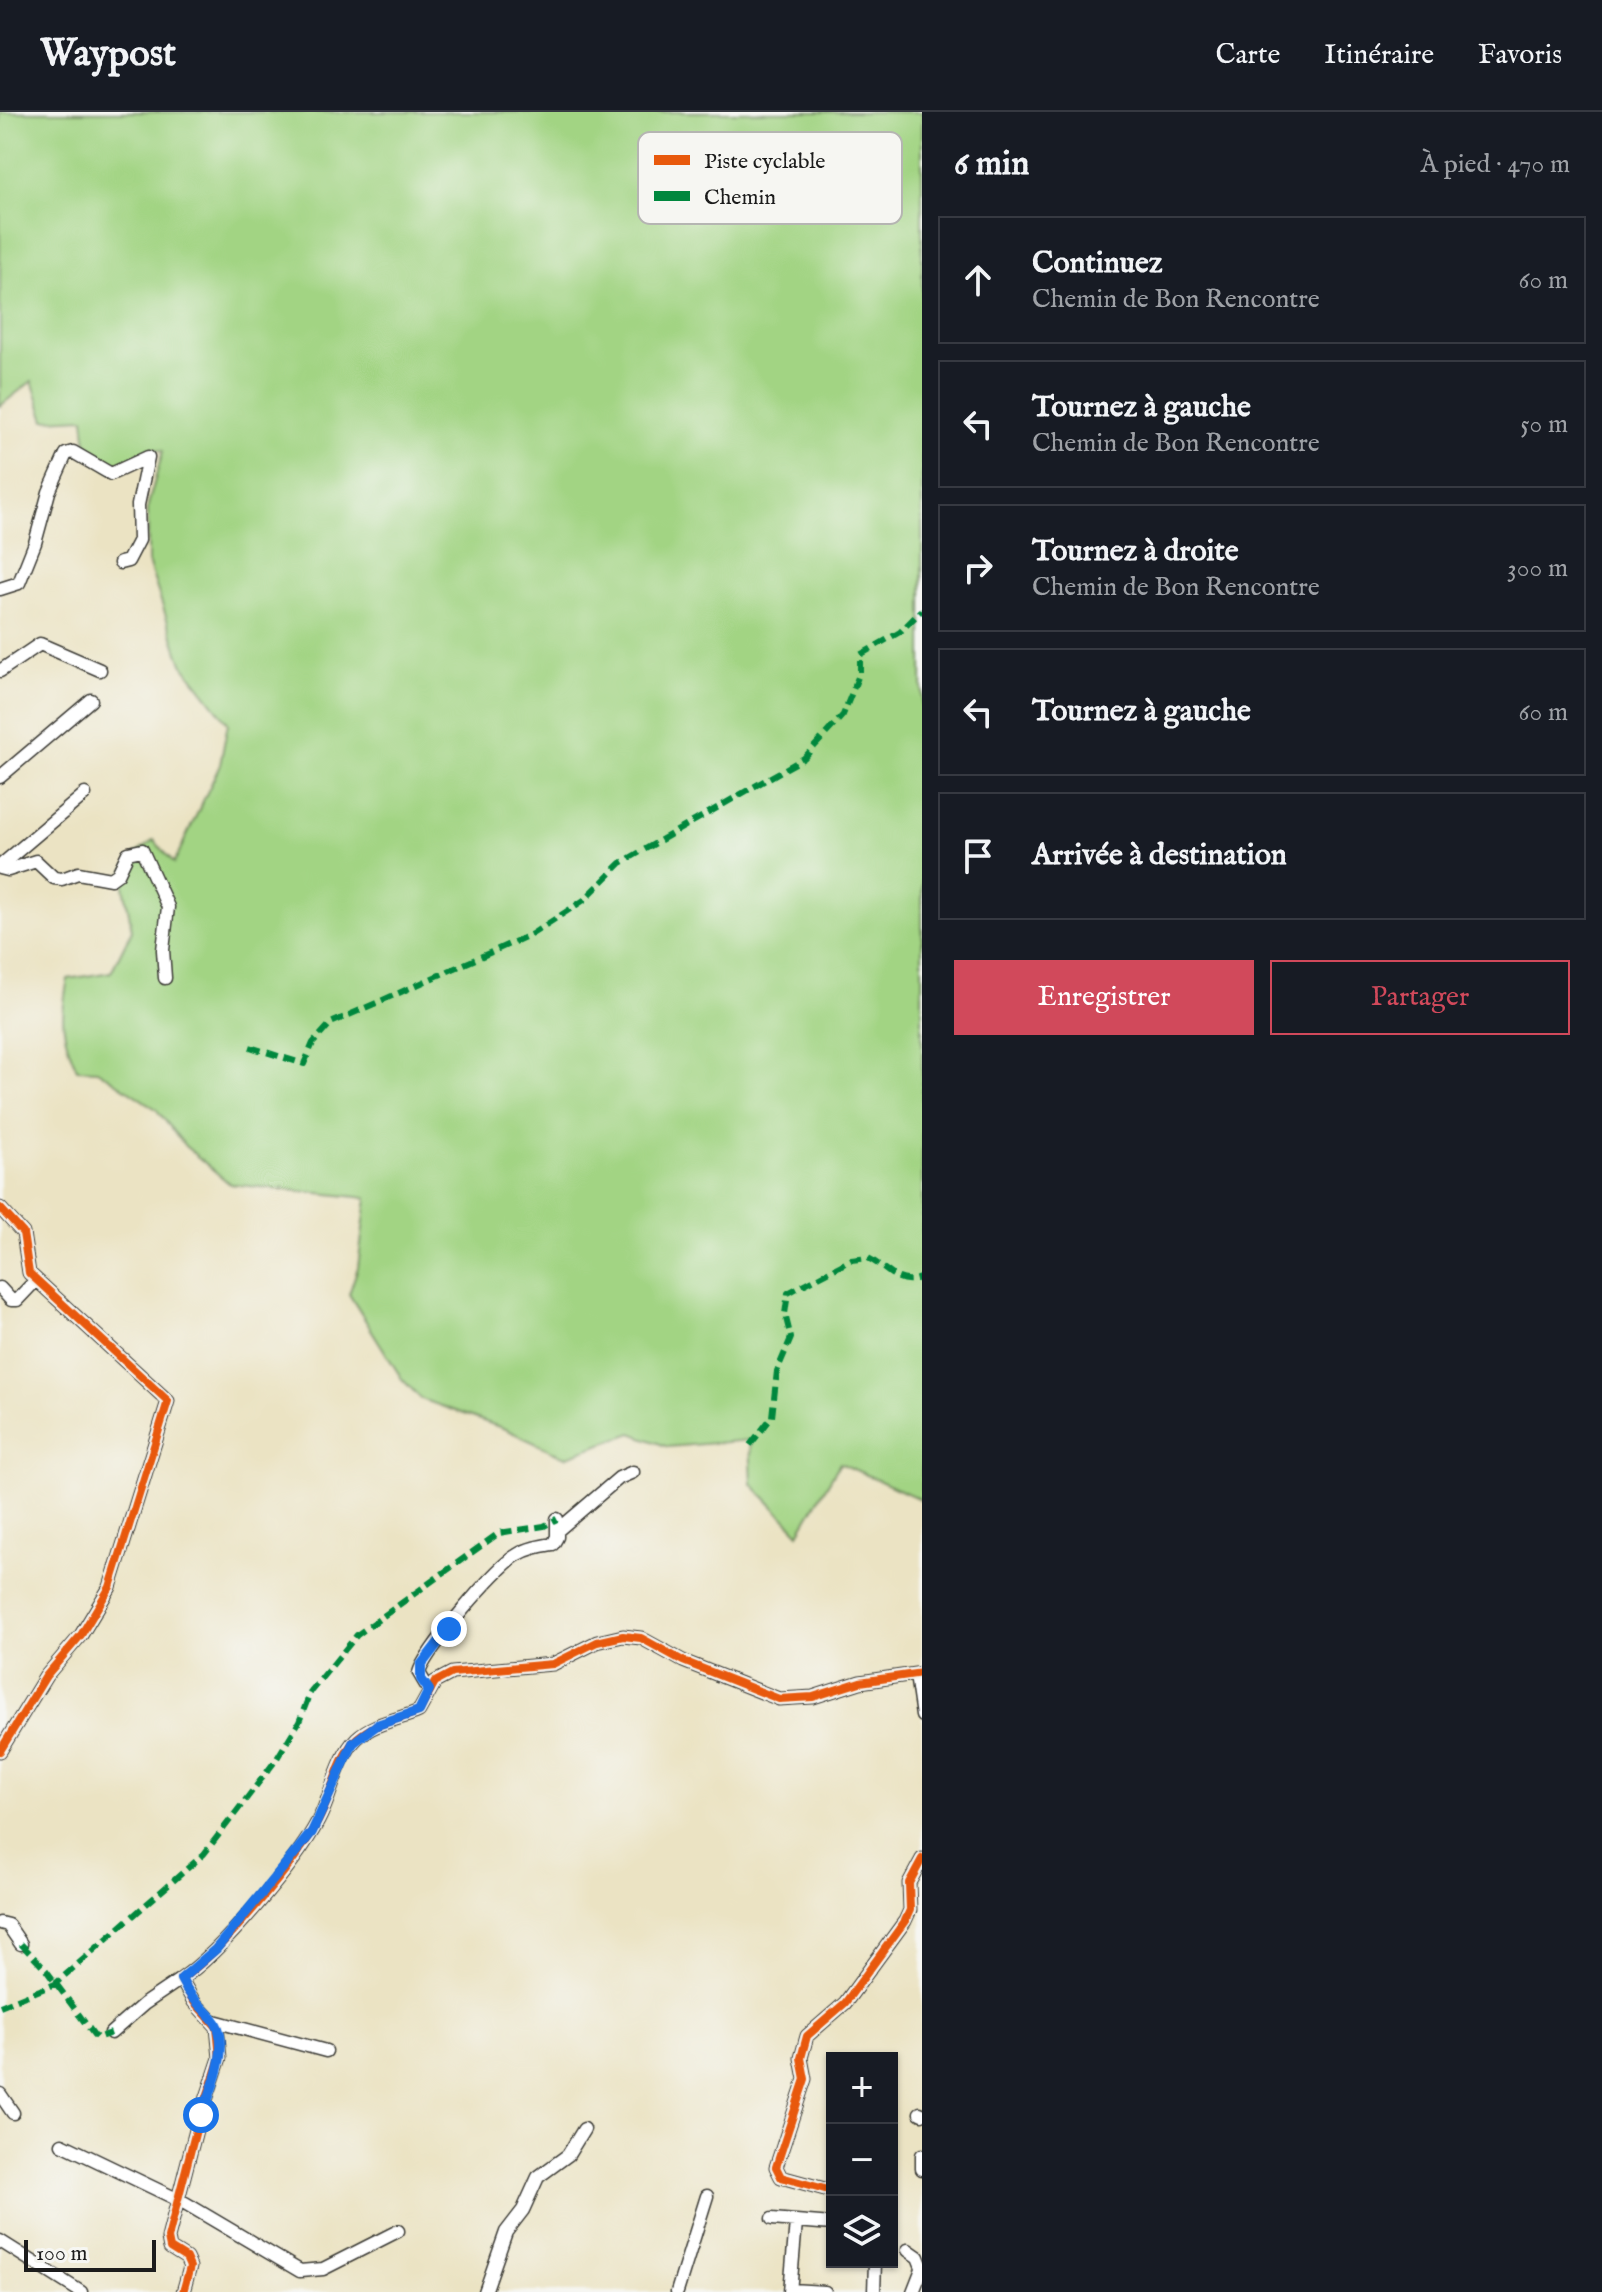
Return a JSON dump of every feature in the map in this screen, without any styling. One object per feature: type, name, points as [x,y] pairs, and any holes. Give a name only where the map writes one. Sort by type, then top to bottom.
[{"type":"street","points":[[6,589],[26,570],[49,492],[66,454],[73,452],[111,474],[148,457],[138,505],[139,540],[128,561],[120,563]]},
{"type":"street","points":[[0,671],[40,644],[100,670]]},
{"type":"street","points":[[0,777],[91,700]]},
{"type":"street","points":[[85,794],[0,867],[8,870],[36,861],[54,878],[78,873],[111,879],[118,874],[122,859],[128,853],[142,850],[168,907],[163,950],[165,978]]},
{"type":"street","points":[[0,1208],[23,1233],[25,1263],[36,1280],[168,1401],[110,1587],[81,1635],[46,1676],[0,1751]]},
{"type":"street","points":[[0,1288],[11,1300],[17,1300],[36,1280]]},
{"type":"street","points":[[429,1690],[421,1679],[421,1665],[483,1585],[516,1555],[553,1544],[557,1525],[619,1478],[633,1472]]},
{"type":"street","points":[[111,2033],[216,1949],[312,1832],[353,1743],[377,1725],[419,1711],[429,1690],[452,1673],[553,1664],[597,1642],[623,1636],[641,1638],[683,1661],[779,1699],[802,1699],[860,1682],[919,1674],[922,1716]]},
{"type":"street","points":[[826,2189],[781,2177],[776,2167],[805,2079],[801,2058],[803,2045],[807,2036],[845,2003],[905,1921],[910,1910],[909,1883],[922,1859]]},
{"type":"street","points":[[0,1923],[8,1925],[21,1944]]},
{"type":"street","points":[[181,1979],[194,2002],[214,2021],[326,2051]]},
{"type":"street","points":[[183,2292],[190,2267],[167,2243],[196,2130],[217,2075],[220,2058],[214,2021]]},
{"type":"street","points":[[0,2094],[13,2113]]},
{"type":"street","points":[[485,2292],[506,2232],[523,2210],[538,2177],[568,2155],[584,2129]]},
{"type":"street","points":[[62,2144],[177,2201],[300,2271],[323,2269],[398,2231]]},
{"type":"street","points":[[922,2155],[922,2169]]},
{"type":"street","points":[[677,2292],[707,2196]]},
{"type":"street","points":[[772,2219],[826,2224]]},
{"type":"street","points":[[796,2222],[791,2291],[825,2292]]},
{"type":"street","points":[[0,2241],[81,2292]]},
{"type":"street","points":[[908,2250],[918,2257],[922,2268],[913,2292]]},
{"type":"street","points":[[874,2292],[875,2268]]},
{"type":"green space","points":[[0,112],[922,112],[922,1500],[840,1463],[799,1533],[752,1484],[750,1440],[668,1447],[632,1433],[565,1457],[505,1429],[421,1399],[402,1379],[349,1294],[358,1267],[367,1198],[230,1184],[185,1146],[156,1109],[97,1070],[77,1069],[64,1025],[68,979],[111,972],[132,930],[122,875],[133,856],[154,840],[174,863],[220,765],[228,723],[182,664],[148,562],[148,505],[163,451],[150,448],[109,471],[87,447],[84,418],[45,420],[32,381],[0,406]]},
{"type":"marked path","points":[[250,1047],[304,1064],[313,1043],[331,1023],[532,934],[584,900],[621,863],[804,758],[843,715],[860,672],[860,655],[900,632],[922,610]]},
{"type":"marked path","points":[[750,1445],[772,1417],[777,1371],[791,1338],[785,1314],[788,1293],[851,1260],[868,1258],[906,1280],[922,1277]]},
{"type":"marked path","points":[[0,2006],[55,1984],[204,1854],[276,1760],[299,1722],[311,1691],[357,1635],[499,1533],[544,1526],[557,1519]]},
{"type":"marked path","points":[[21,1944],[46,1970],[97,2038],[111,2033]]},
{"type":"cycle path","points":[[0,1208],[23,1233],[29,1273],[168,1401],[110,1587],[81,1635],[46,1676],[0,1751]]},
{"type":"cycle path","points":[[183,2292],[190,2267],[186,2258],[170,2248],[168,2238],[196,2130],[220,2058],[217,2027],[194,2002],[181,1979],[236,1929],[293,1860],[318,1821],[344,1756],[357,1738],[379,1725],[419,1711],[435,1682],[452,1673],[553,1664],[597,1642],[623,1636],[641,1638],[683,1661],[779,1699],[813,1697],[860,1682],[922,1673]]},
{"type":"cycle path","points":[[826,2189],[781,2177],[776,2167],[805,2079],[801,2058],[807,2036],[845,2003],[905,1921],[910,1910],[909,1883],[922,1859]]},
{"type":"route","points":[[201,2115],[217,2075],[220,2058],[218,2033],[214,2021],[194,2002],[181,1979],[216,1949],[312,1832],[353,1743],[377,1725],[419,1711],[429,1690],[419,1673],[421,1665],[449,1629]]}]
